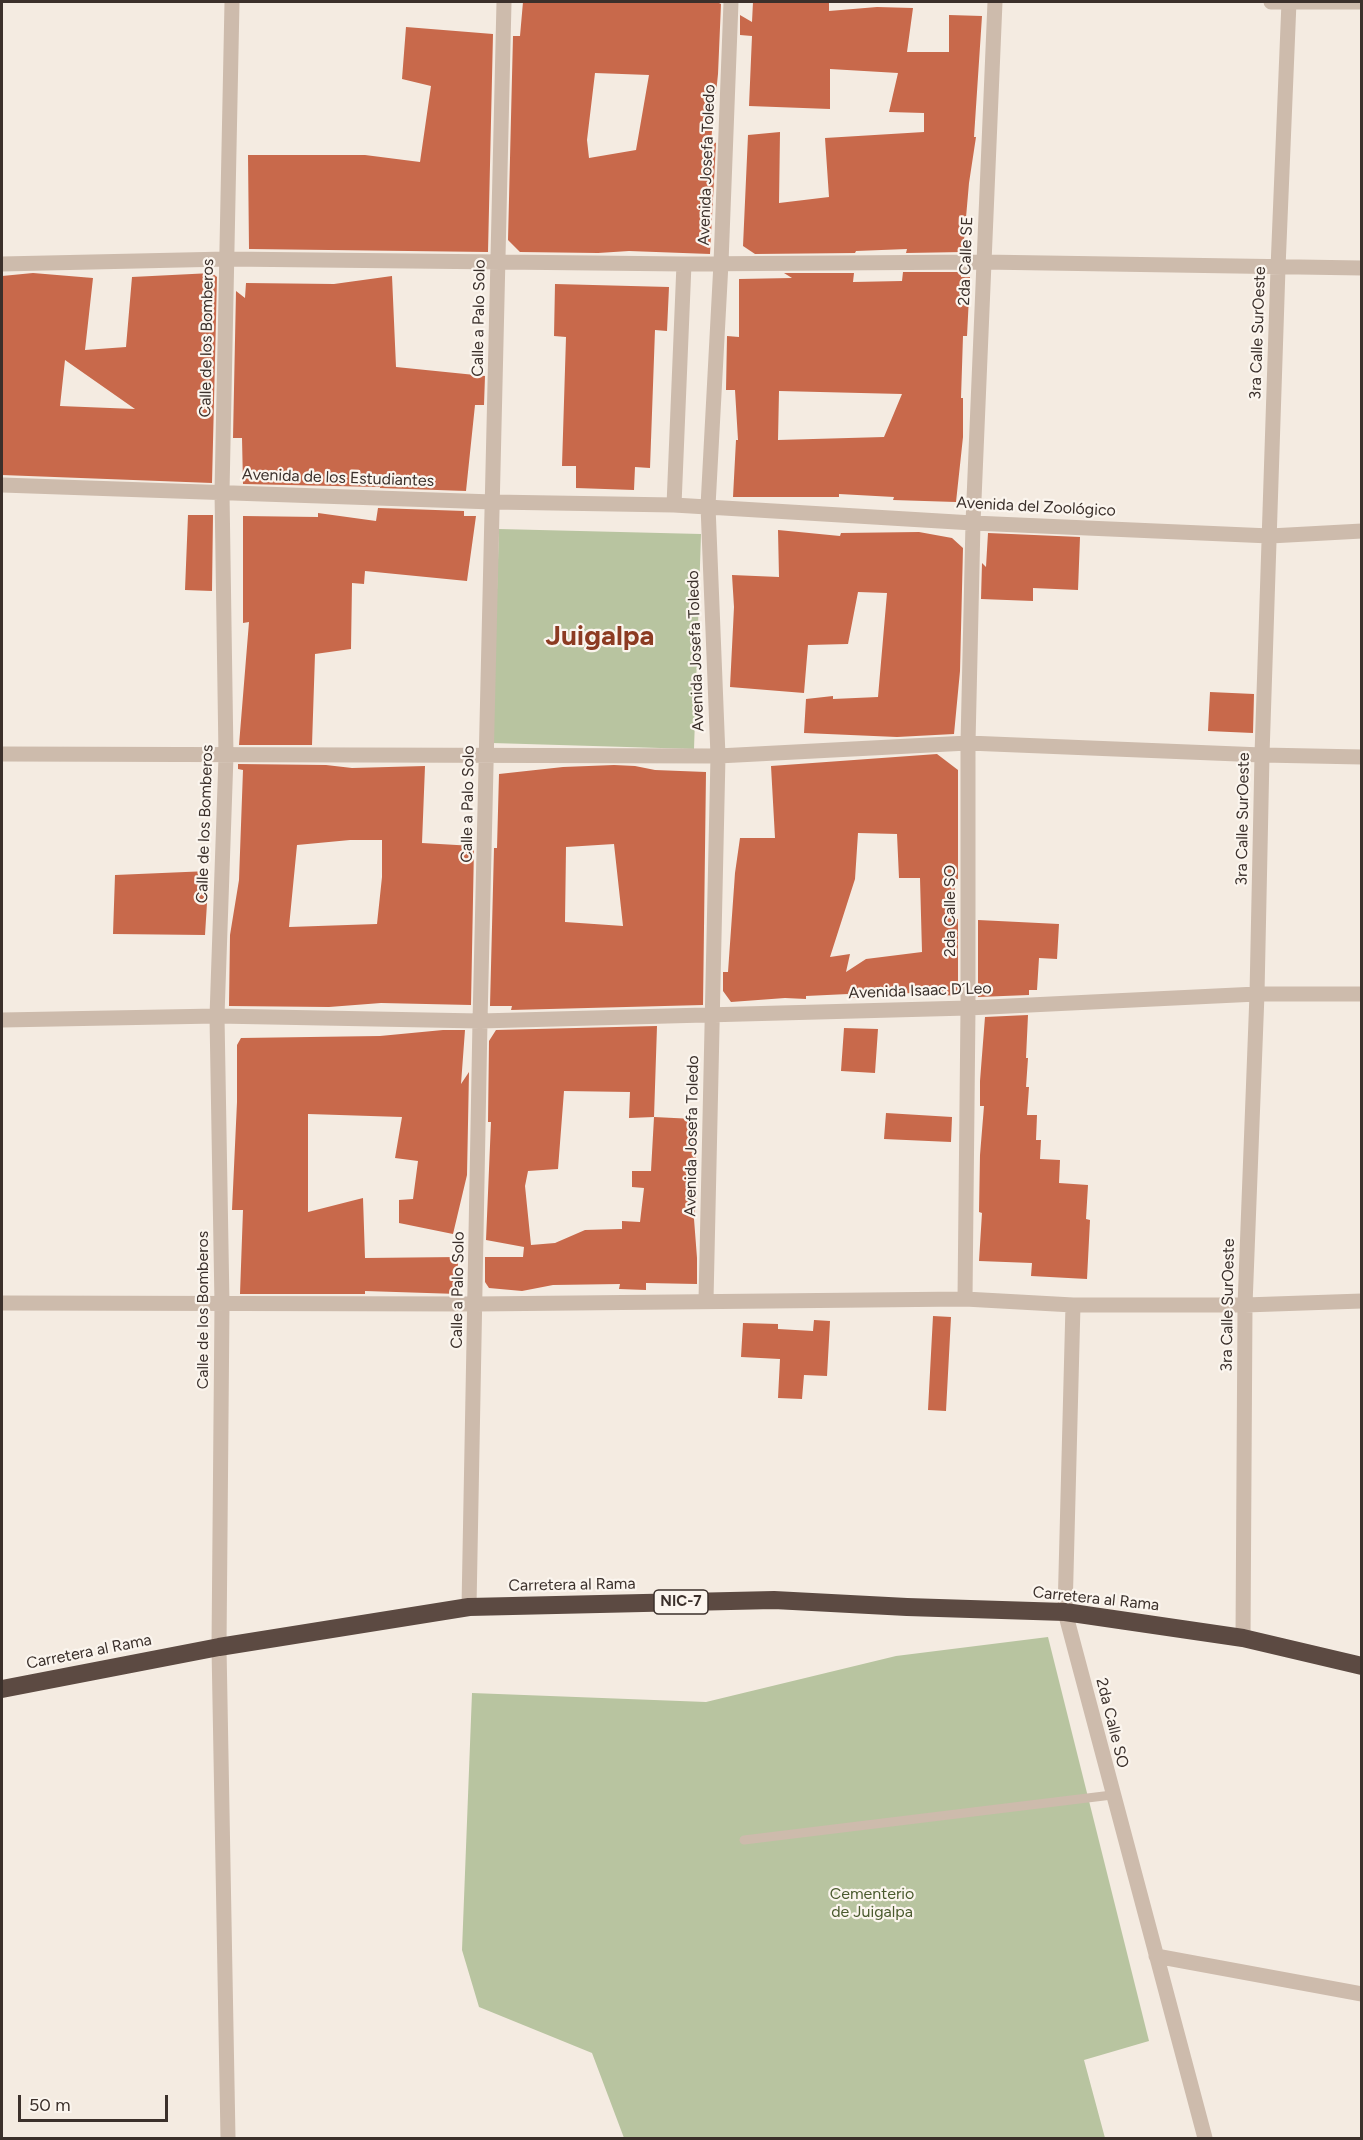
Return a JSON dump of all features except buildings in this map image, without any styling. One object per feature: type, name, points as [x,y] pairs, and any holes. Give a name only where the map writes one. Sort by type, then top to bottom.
[{"type":"highway","name":"Carretera al Rama","points":[[2,1689],[219,1647],[469,1607],[774,1600],[1065,1612],[1243,1638],[1362,1666]]},
{"type":"street","name":"Calle de los Bomberos","points":[[228,2139],[219,1647],[222,1304],[217,1016],[226,756],[222,492],[232,2]]},
{"type":"street","name":"Calle a Palo Solo","points":[[469,1607],[504,2]]},
{"type":"street","name":"Avenida Josefa Toledo","points":[[706,1300],[717,756],[708,506],[721,263],[731,2]]},
{"type":"street","name":"2da Calle SE","points":[[973,523],[995,2]]},
{"type":"street","points":[[1271,2],[1362,2]]},
{"type":"street","name":"3ra Calle SurOeste","points":[[1243,1638],[1245,1305],[1257,994],[1262,755],[1278,268],[1289,2]]},
{"type":"street","points":[[2,264],[227,259],[684,264],[983,262],[1362,268]]},
{"type":"street","points":[[674,505],[684,264]]},
{"type":"street","name":"Avenida de los Estudiantes","points":[[2,485],[493,502],[674,505]]},
{"type":"street","name":"Avenida del Zoológico","points":[[674,505],[973,523],[1270,536],[1362,531]]},
{"type":"street","name":"2da Calle SO","points":[[965,1299],[968,743],[973,523]]},
{"type":"street","points":[[2,754],[717,756],[968,743],[1362,757]]},
{"type":"street","name":"Avenida Isaac D´Leo","points":[[2,1020],[217,1016],[480,1021],[968,1008],[1257,994],[1362,994]]},
{"type":"street","points":[[2,1303],[476,1304],[965,1299],[1073,1305],[1245,1305],[1362,1301]]},
{"type":"street","name":"2da Calle SO","points":[[1073,1305],[1065,1612],[1205,2139]]},
{"type":"street","points":[[1156,1956],[1362,1994]]},
{"type":"lane","points":[[744,1840],[1112,1795]]},
{"type":"green space","points":[[499,529],[701,534],[694,749],[492,743]]},
{"type":"green space","name":"Cementerio de Juigalpa","points":[[1048,1637],[1149,2041],[1084,2060],[1105,2138],[624,2138],[592,2053],[479,2007],[462,1950],[472,1693],[706,1702],[896,1656]]},
{"type":"district","name":"Juigalpa","points":[[600,637]]}]
